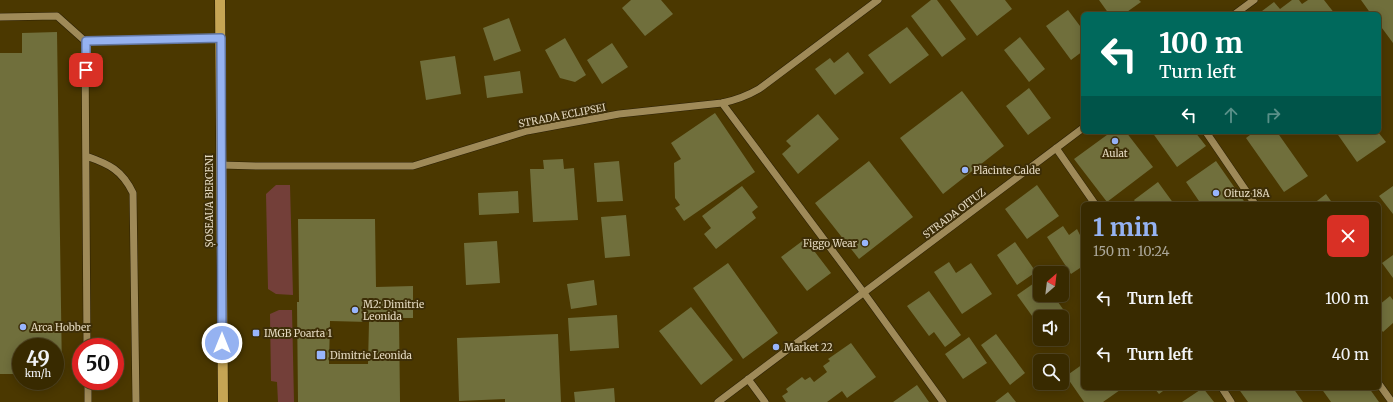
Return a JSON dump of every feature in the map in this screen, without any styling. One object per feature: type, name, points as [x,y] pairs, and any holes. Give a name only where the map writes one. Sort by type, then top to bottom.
[{"type":"main road","name":"ȘOSEAUA BERCENI","points":[[220,0],[223,402]]},
{"type":"street","name":"STRADA ECLIPSEI","points":[[221,164],[258,166],[413,166],[527,131],[619,114],[722,103],[749,95],[759,89],[878,0]]},
{"type":"street","points":[[1238,12],[1254,0]]},
{"type":"street","points":[[0,17],[57,16],[86,41],[221,38]]},
{"type":"street","points":[[86,41],[88,338]]},
{"type":"street","points":[[722,103],[864,293],[943,402]]},
{"type":"street","name":"STRADA OITUZ","points":[[718,402],[1081,129]]},
{"type":"street","points":[[1207,134],[1254,202]]},
{"type":"street","points":[[1056,148],[1094,202]]},
{"type":"street","points":[[86,156],[106,163],[119,173],[133,193],[136,402]]},
{"type":"street","points":[[748,379],[765,402]]},
{"type":"street","points":[[1381,387],[1392,402]]},
{"type":"street","points":[[88,390],[88,402]]},
{"type":"street","points":[[1223,390],[1231,402]]},
{"type":"shaded area","points":[[276,185],[290,185],[293,295],[276,294],[268,289],[266,194]]},
{"type":"shaded area","points":[[279,310],[292,310],[294,402],[278,402],[277,382],[271,381],[270,314]]},
{"type":"building","points":[[631,0],[661,0],[673,14],[645,36],[622,8]]},
{"type":"building","points":[[931,0],[937,0],[966,39],[942,57],[911,16]]},
{"type":"building","points":[[950,0],[1005,0],[1012,9],[977,36]]},
{"type":"building","points":[[1099,0],[1139,0],[1141,2],[1127,12],[1108,12]]},
{"type":"building","points":[[1292,0],[1299,0],[1302,4],[1308,0],[1324,0],[1333,12],[1261,12],[1274,2],[1280,9]]},
{"type":"building","points":[[1361,0],[1393,0],[1393,43],[1381,27],[1381,12],[1370,12]]},
{"type":"building","points":[[1068,10],[1081,27],[1081,52],[1071,60],[1046,26]]},
{"type":"building","points":[[509,18],[521,51],[494,61],[483,28]]},
{"type":"building","points":[[907,27],[929,55],[890,84],[868,55]]},
{"type":"building","points":[[57,32],[61,338],[12,338],[12,374],[0,374],[0,53],[22,53],[22,33]]},
{"type":"building","points":[[1020,37],[1045,69],[1029,82],[1004,50]]},
{"type":"building","points":[[565,38],[586,75],[575,82],[560,78],[545,50]]},
{"type":"building","points":[[612,43],[628,67],[602,84],[587,60]]},
{"type":"building","points":[[848,52],[864,73],[835,95],[815,69],[830,58],[834,63]]},
{"type":"building","points":[[455,56],[461,94],[426,100],[420,61]]},
{"type":"building","points":[[520,71],[523,93],[487,98],[484,76]]},
{"type":"building","points":[[1029,88],[1051,118],[1028,135],[1006,106]]},
{"type":"building","points":[[962,91],[1004,146],[943,194],[900,138]]},
{"type":"building","points":[[715,113],[755,172],[684,221],[675,208],[680,205],[675,198],[674,163],[681,159],[671,143]]},
{"type":"building","points":[[818,114],[839,139],[798,174],[782,154],[791,146],[786,141]]},
{"type":"building","points":[[1108,134],[1128,134],[1153,167],[1107,202],[1074,159]]},
{"type":"building","points":[[1153,134],[1197,134],[1206,146],[1177,167]]},
{"type":"building","points":[[1251,134],[1278,134],[1308,176],[1284,192],[1246,138]]},
{"type":"building","points":[[1337,134],[1380,134],[1386,142],[1357,162]]},
{"type":"building","points":[[563,159],[564,169],[574,168],[578,220],[533,222],[530,169],[544,169],[543,160]]},
{"type":"building","points":[[619,161],[623,201],[597,202],[594,163]]},
{"type":"building","points":[[869,161],[913,217],[859,259],[815,203]]},
{"type":"building","name":"Oituz 18A","points":[[1216,161],[1245,202],[1200,202],[1186,182]]},
{"type":"building","points":[[1158,182],[1173,202],[1136,202],[1134,200]]},
{"type":"building","points":[[1037,185],[1059,216],[1027,239],[1005,209]]},
{"type":"building","points":[[742,186],[758,207],[752,212],[756,218],[716,249],[704,234],[711,228],[702,216]]},
{"type":"building","points":[[1393,186],[1393,214],[1379,196]]},
{"type":"building","points":[[518,191],[519,213],[479,215],[478,193]]},
{"type":"building","points":[[1326,194],[1332,202],[1316,202]]},
{"type":"building","points":[[626,215],[630,256],[605,258],[601,217]]},
{"type":"building","name":"M2: Dimitrie Leonida","points":[[298,219],[375,219],[376,287],[413,286],[413,318],[399,318],[400,402],[298,402],[297,302],[299,302]],"holes":[[[330,321],[369,322],[368,364],[329,364]]]},
{"type":"building","points":[[1063,226],[1069,235],[1077,229],[1081,234],[1081,267],[1071,274],[1069,266],[1066,266],[1047,237]]},
{"type":"building","points":[[805,239],[831,273],[807,291],[781,257]]},
{"type":"building","points":[[497,241],[500,283],[466,285],[464,243]]},
{"type":"building","points":[[1015,242],[1033,268],[1033,274],[1017,285],[997,255]]},
{"type":"building","points":[[1393,255],[1393,278],[1382,263]]},
{"type":"building","points":[[949,262],[956,273],[971,263],[992,294],[962,314],[934,272]]},
{"type":"building","points":[[728,263],[778,333],[743,359],[693,288]]},
{"type":"building","points":[[594,280],[597,305],[571,309],[567,284]]},
{"type":"building","points":[[1033,284],[1033,302],[1058,302],[1064,310],[1033,310],[1033,317],[1017,295]]},
{"type":"building","points":[[929,291],[961,335],[945,347],[934,332],[929,336],[907,306]]},
{"type":"building","points":[[1390,296],[1393,300],[1393,323],[1383,332],[1381,330],[1381,303]]},
{"type":"building","points":[[691,307],[733,360],[701,385],[659,331]]},
{"type":"building","points":[[617,315],[619,348],[570,351],[568,318]]},
{"type":"building","points":[[558,334],[561,402],[505,402],[505,399],[459,401],[457,338]]},
{"type":"building","points":[[996,334],[1025,373],[1010,385],[981,345]]},
{"type":"building","points":[[969,337],[987,363],[963,379],[945,354]]},
{"type":"building","points":[[851,343],[876,377],[847,398],[842,391],[827,402],[786,402],[782,396],[788,392],[786,389],[802,377],[805,380],[810,377],[814,382],[827,372],[823,366],[830,361],[828,359]]},
{"type":"building","points":[[1081,365],[1081,390],[1120,390],[1103,402],[1084,402],[1069,380],[1069,374]]},
{"type":"building","points":[[917,385],[929,402],[893,402]]},
{"type":"building","points":[[614,388],[615,402],[575,402],[574,392]]},
{"type":"building","points":[[1156,390],[1164,390],[1159,394]]},
{"type":"building","points":[[1200,390],[1205,390],[1214,402],[1182,402]]},
{"type":"building","points":[[1239,390],[1294,390],[1303,402],[1248,402]]},
{"type":"building","points":[[1322,390],[1370,390],[1379,402],[1331,402]]},
{"type":"building","points":[[1008,392],[1016,402],[995,402]]},
{"type":"place","name":"Aulat","points":[[1115,141]]},
{"type":"place","name":"Plăcinte Calde","points":[[965,170]]},
{"type":"place","name":"Oituz 18A","points":[[1216,193]]},
{"type":"place","name":"Figgo Wear","points":[[865,243]]},
{"type":"place","name":"M2: Dimitrie Leonida","points":[[355,310]]},
{"type":"place","name":"Arca Hobber","points":[[23,327]]},
{"type":"place","name":"IMGB Poarta 1","points":[[256,333]]},
{"type":"place","name":"Market 22","points":[[776,347]]},
{"type":"place","name":"Dimitrie Leonida","points":[[321,355]]},
{"type":"route","points":[[86,70],[86,41],[221,38],[222,343]]}]
